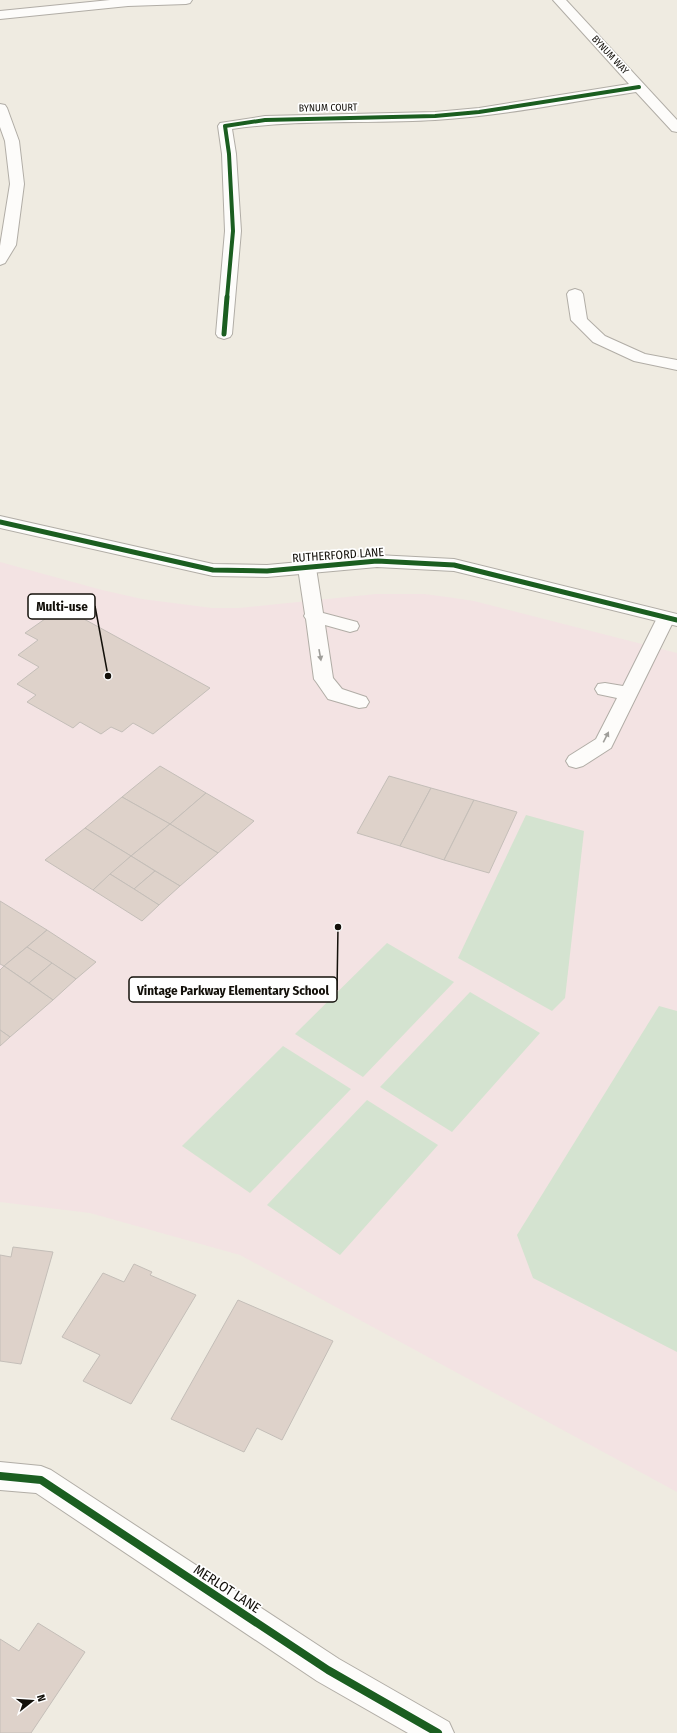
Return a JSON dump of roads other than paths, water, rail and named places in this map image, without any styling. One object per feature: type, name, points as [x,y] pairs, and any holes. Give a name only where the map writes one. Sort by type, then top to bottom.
[{"type":"street","points":[[0,15],[128,2],[186,0]]},
{"type":"street","name":"BYNUM WAY","points":[[559,0],[677,128]]},
{"type":"street","name":"BYNUM COURT","points":[[224,334],[233,230],[229,154],[225,126],[265,120],[442,115],[479,112],[640,87]]},
{"type":"street","points":[[0,108],[12,141],[17,184],[8,245],[0,260]]},
{"type":"street","points":[[575,294],[579,320],[599,339],[640,358],[677,365]]},
{"type":"street","name":"RUTHERFORD LANE","points":[[0,522],[213,570],[267,571],[377,562],[454,566],[672,619]]},
{"type":"street","name":"MERLOT LANE","points":[[0,1476],[41,1480],[328,1670],[438,1733]]},
{"type":"lane","points":[[307,568],[313,616],[324,679],[335,694],[359,702]]},
{"type":"lane","points":[[313,616],[350,626]]},
{"type":"lane","points":[[576,761],[604,743],[628,694],[672,619]]},
{"type":"lane","points":[[606,689],[628,694]]},
{"type":"place","name":"Multi-use","points":[[108,676]]},
{"type":"place","name":"Vintage Parkway Elementary School","points":[[338,927]]}]
